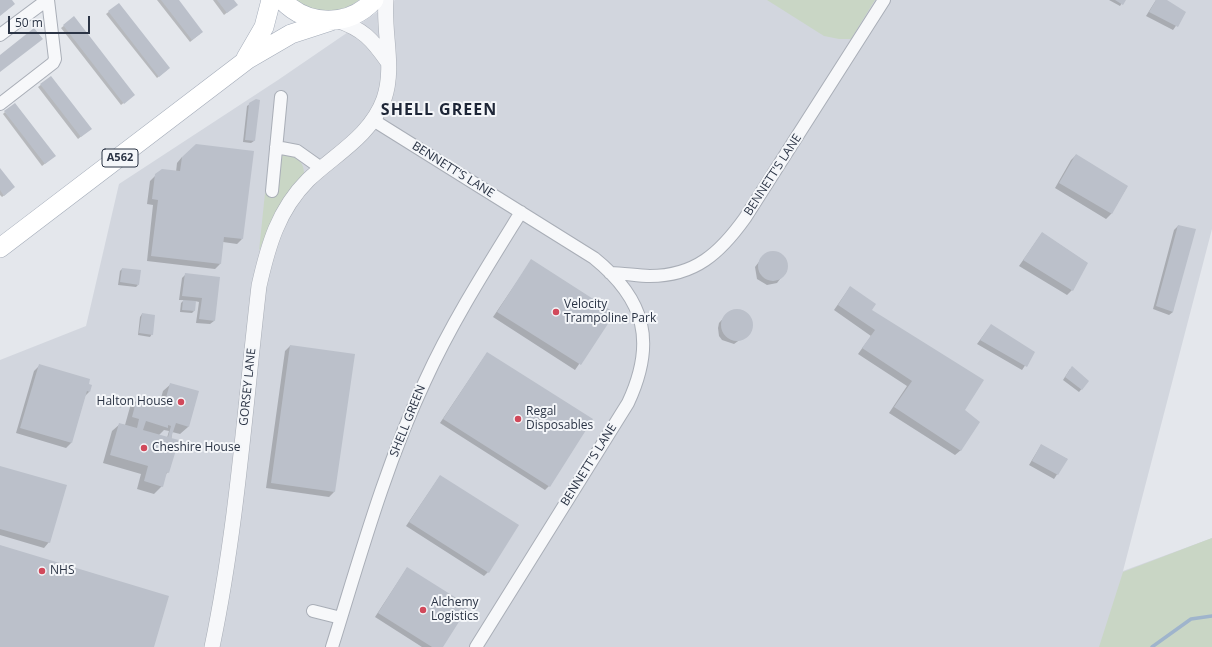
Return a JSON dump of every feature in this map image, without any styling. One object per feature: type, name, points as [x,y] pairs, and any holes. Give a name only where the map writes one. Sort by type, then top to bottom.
[{"type":"main road","name":"A562","points":[[238,67],[258,38],[268,16],[271,0]]},
{"type":"main road","name":"A562","points":[[282,0],[302,14],[317,19],[333,21]]},
{"type":"main road","name":"A562","points":[[0,248],[238,67],[270,45],[291,34],[355,15],[374,0]]},
{"type":"street","points":[[0,35],[47,0],[55,59],[53,63],[0,104]]},
{"type":"street","name":"GORSEY LANE","points":[[212,647],[220,607],[235,500],[260,286],[265,259],[275,228],[289,202],[321,168],[356,140],[373,120],[386,93],[389,73],[385,23],[386,0]]},
{"type":"street","name":"BENNETT'S LANE","points":[[610,273],[648,276],[671,275],[682,272],[705,261],[727,242],[745,218],[884,0]]},
{"type":"street","points":[[333,21],[358,29],[366,35],[373,41],[388,63]]},
{"type":"street","points":[[272,191],[281,97]]},
{"type":"street","name":"BENNETT'S LANE","points":[[373,120],[594,258],[610,273],[632,302],[641,324],[644,348],[640,375],[628,403],[476,647]]},
{"type":"street","points":[[276,147],[296,151],[321,168]]},
{"type":"street","name":"SHELL GREEN","points":[[332,647],[386,479],[425,381],[452,327],[521,212]]},
{"type":"street","points":[[313,611],[341,618]]},
{"type":"shaded area","points":[[395,0],[1212,0],[1212,229],[1123,571],[1212,538],[1212,647],[0,647],[0,360],[86,326],[119,184],[278,80]]},
{"type":"green space","points":[[296,0],[359,0],[344,8],[328,11],[311,8]]},
{"type":"green space","points":[[767,0],[875,0],[851,39],[839,39],[824,36]]},
{"type":"green space","points":[[282,154],[294,157],[300,161],[304,168],[304,173],[274,215],[259,251],[265,193],[277,195]]},
{"type":"green space","points":[[1212,538],[1212,647],[1099,647],[1123,572]]},
{"type":"building","points":[[0,0],[12,0],[15,4],[0,16]]},
{"type":"building","points":[[161,0],[179,0],[203,32],[192,40]]},
{"type":"building","points":[[217,0],[234,0],[238,5],[227,13]]},
{"type":"building","points":[[1115,0],[1126,0],[1123,5]]},
{"type":"building","points":[[1156,0],[1167,0],[1186,12],[1178,27],[1149,12]]},
{"type":"building","points":[[119,3],[170,68],[159,77],[108,11]]},
{"type":"building","points":[[74,16],[135,95],[124,104],[63,25]]},
{"type":"building","points":[[34,28],[43,39],[0,72],[0,55]]},
{"type":"building","points":[[51,76],[92,129],[81,137],[40,84]]},
{"type":"building","points":[[256,99],[260,100],[255,141],[245,140],[249,103]]},
{"type":"building","points":[[15,103],[56,156],[45,164],[4,111]]},
{"type":"building","points":[[196,144],[254,151],[243,239],[224,237],[221,264],[151,256],[158,200],[152,199],[155,174],[162,169],[180,171],[182,157]]},
{"type":"building","points":[[1076,154],[1128,186],[1112,214],[1059,183]]},
{"type":"building","points":[[0,168],[15,187],[4,196],[0,190]]},
{"type":"building","points":[[1178,225],[1196,229],[1173,312],[1156,306]]},
{"type":"building","points":[[1042,232],[1088,263],[1073,291],[1023,260]]},
{"type":"building","points":[[773,251],[784,255],[788,266],[784,277],[773,281],[762,277],[758,266],[762,255]]},
{"type":"building","name":"Velocity Trampoline Park","points":[[531,259],[615,313],[581,365],[497,312]]},
{"type":"building","points":[[122,268],[141,270],[139,285],[120,282]]},
{"type":"building","points":[[185,273],[220,277],[215,321],[199,319],[202,298],[182,296]]},
{"type":"building","points":[[850,286],[876,304],[872,310],[984,380],[965,410],[980,422],[961,451],[894,407],[912,381],[862,348],[875,330],[838,305]]},
{"type":"building","points":[[183,300],[196,301],[195,311],[182,310]]},
{"type":"building","points":[[737,309],[746,312],[750,316],[753,325],[750,334],[746,338],[737,341],[728,338],[724,334],[721,325],[724,316],[728,312]]},
{"type":"building","points":[[142,313],[155,315],[153,335],[139,333]]},
{"type":"building","points":[[991,324],[1035,352],[1027,367],[980,340]]},
{"type":"building","points":[[290,345],[355,354],[335,492],[271,483]]},
{"type":"building","name":"Regal Disposables","points":[[487,352],[593,419],[550,487],[443,419]]},
{"type":"building","points":[[39,364],[90,379],[89,384],[92,385],[90,392],[87,391],[72,443],[20,428]]},
{"type":"building","points":[[1072,366],[1089,381],[1082,390],[1065,377]]},
{"type":"building","points":[[170,383],[199,391],[189,427],[176,423],[171,438],[179,440],[163,487],[144,481],[148,466],[110,455],[119,423],[137,428],[139,419],[132,417],[137,398],[164,405]],"holes":[[[146,421],[168,428],[168,425],[171,426],[168,437],[143,430]]]},
{"type":"building","points":[[103,398],[122,403],[121,408],[102,402]]},
{"type":"building","points":[[1041,444],[1068,459],[1058,475],[1032,461]]},
{"type":"building","points":[[0,466],[67,485],[50,543],[0,529]]},
{"type":"building","points":[[440,475],[519,525],[489,573],[409,522]]},
{"type":"building","name":"NHS","points":[[0,545],[169,596],[154,647],[0,647]]},
{"type":"building","name":"Alchemy Logistics","points":[[407,567],[469,606],[443,647],[432,647],[378,613]]},
{"type":"waterway","points":[[1152,647],[1191,619],[1212,616]]},
{"type":"place","name":"Velocity Trampoline Park","points":[[556,312]]},
{"type":"place","name":"Halton House","points":[[181,402]]},
{"type":"place","name":"Regal Disposables","points":[[518,419]]},
{"type":"place","name":"Cheshire House","points":[[144,448]]},
{"type":"place","name":"NHS","points":[[42,571]]},
{"type":"place","name":"Alchemy Logistics","points":[[423,610]]},
{"type":"district","name":"SHELL GREEN","points":[[439,110]]}]
